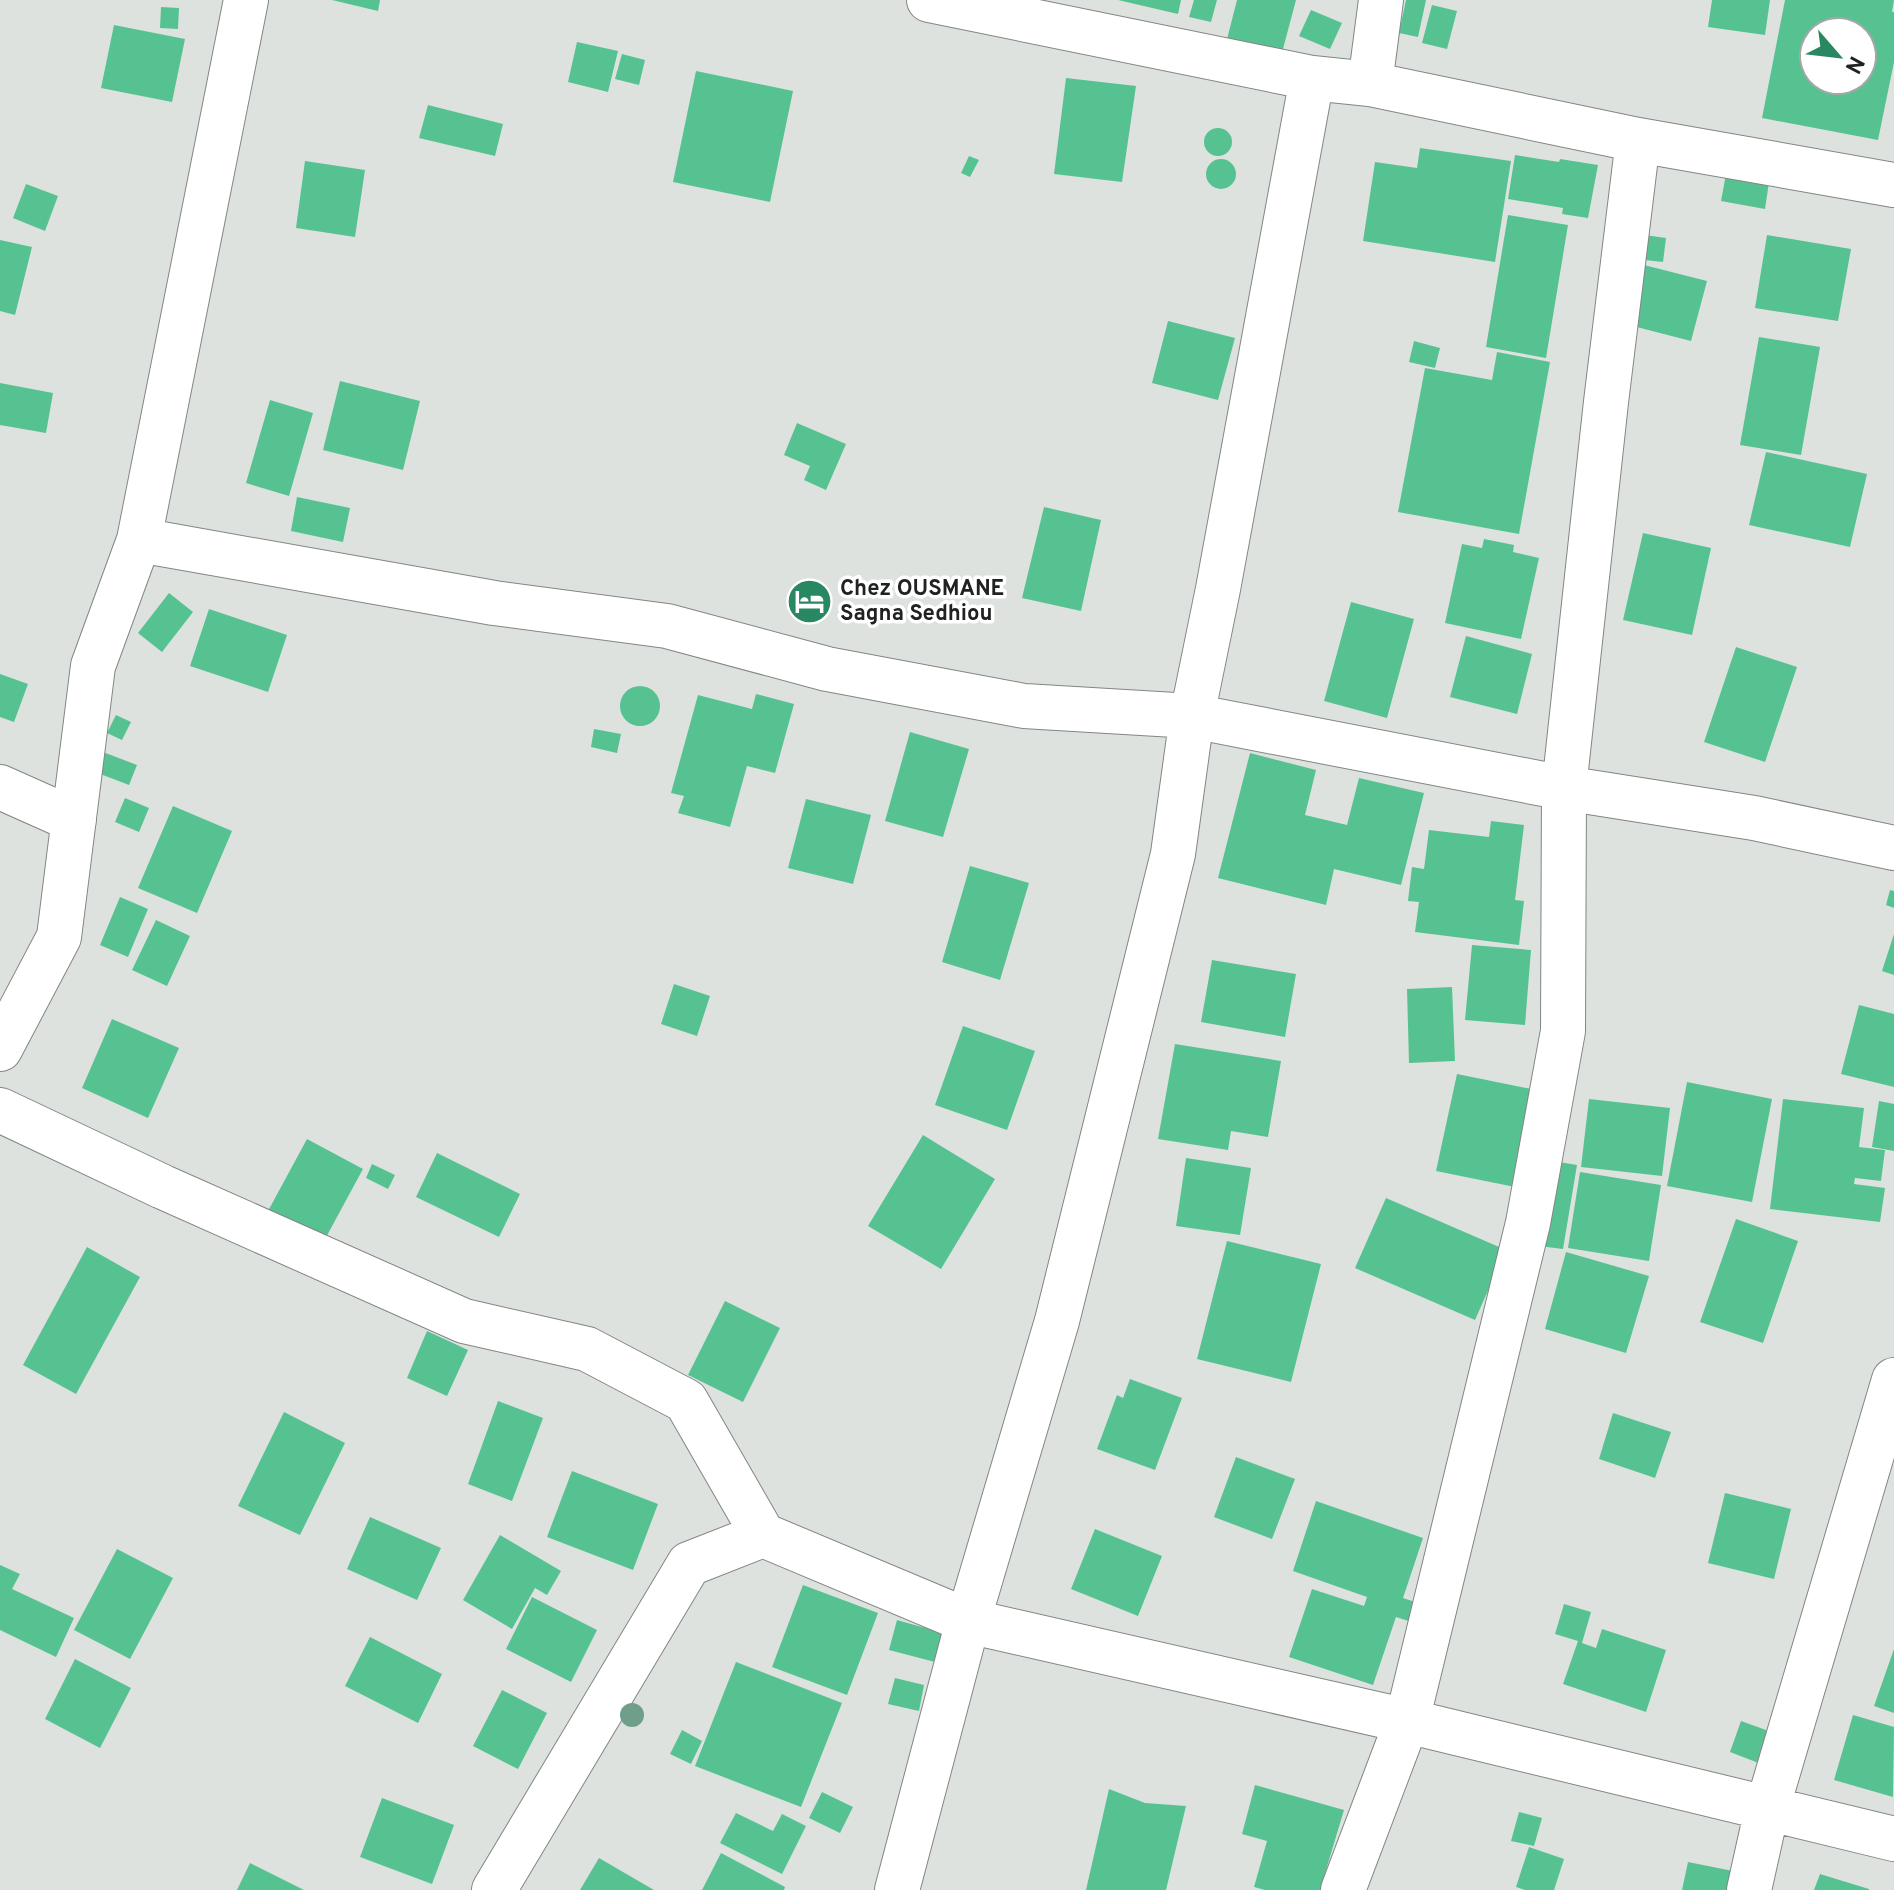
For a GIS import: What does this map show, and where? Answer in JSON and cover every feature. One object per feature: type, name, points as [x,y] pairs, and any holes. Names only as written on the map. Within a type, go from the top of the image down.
[{"type":"street","points":[[0,1049],[59,937],[93,666],[139,540],[246,0]]},
{"type":"street","points":[[929,0],[1312,78],[1370,84],[1638,140],[1894,185]]},
{"type":"street","points":[[1370,84],[1381,0]]},
{"type":"street","points":[[897,1890],[968,1621],[1057,1321],[1169,869],[1192,716],[1312,78]]},
{"type":"street","points":[[1343,1890],[1407,1721],[1528,1223],[1563,1031],[1564,788],[1638,140]]},
{"type":"street","points":[[139,540],[494,603],[667,626],[827,669],[1024,706],[1192,716],[1564,788],[1754,818],[1894,848]]},
{"type":"street","points":[[0,787],[74,820]]},
{"type":"street","points":[[0,1110],[163,1187],[464,1321],[587,1349],[686,1401],[763,1535],[968,1621],[1407,1721],[1894,1839]]},
{"type":"street","points":[[1749,1890],[1767,1809],[1894,1380]]},
{"type":"street","points":[[494,1890],[689,1564],[763,1535]]},
{"type":"building","points":[[332,0],[380,0],[378,11]]},
{"type":"building","points":[[1118,0],[1181,0],[1178,14]]},
{"type":"building","points":[[1194,0],[1217,0],[1211,22],[1189,17]]},
{"type":"building","points":[[1237,0],[1296,0],[1279,64],[1224,51]]},
{"type":"building","points":[[1406,0],[1426,0],[1418,37],[1399,33]]},
{"type":"building","points":[[1712,0],[1770,0],[1765,35],[1708,27]]},
{"type":"building","points":[[1785,0],[1894,0],[1894,62],[1878,140],[1762,118]]},
{"type":"building","points":[[1432,5],[1457,11],[1447,49],[1422,43]]},
{"type":"building","points":[[161,7],[179,8],[178,29],[160,28]]},
{"type":"building","points":[[1311,10],[1342,23],[1330,49],[1299,36]]},
{"type":"building","points":[[114,25],[185,39],[172,102],[101,88]]},
{"type":"building","points":[[577,42],[618,51],[608,92],[568,82]]},
{"type":"building","points":[[622,54],[645,60],[639,85],[615,79]]},
{"type":"building","points":[[696,71],[793,91],[770,202],[673,182]]},
{"type":"building","points":[[1066,78],[1136,86],[1122,182],[1054,174]]},
{"type":"building","points":[[428,105],[503,124],[495,156],[419,138]]},
{"type":"building","points":[[1218,128],[1228,132],[1232,142],[1228,152],[1218,156],[1208,152],[1204,142],[1208,132]]},
{"type":"building","points":[[1420,148],[1511,161],[1495,262],[1363,241],[1375,162],[1417,168]]},
{"type":"building","points":[[1515,155],[1598,165],[1588,218],[1562,214],[1563,208],[1508,199]]},
{"type":"building","points":[[969,156],[979,160],[970,177],[961,173]]},
{"type":"building","points":[[1221,159],[1231,164],[1236,174],[1231,184],[1221,189],[1211,184],[1206,174],[1211,164]]},
{"type":"building","points":[[305,161],[365,170],[355,237],[296,228]]},
{"type":"building","points":[[1726,174],[1769,182],[1765,209],[1721,201]]},
{"type":"building","points":[[26,184],[58,196],[45,231],[13,218]]},
{"type":"building","points":[[1508,215],[1568,225],[1546,358],[1486,347]]},
{"type":"building","points":[[1638,234],[1666,238],[1663,262],[1635,259]]},
{"type":"building","points":[[1767,235],[1851,249],[1838,321],[1755,308]]},
{"type":"building","points":[[0,240],[32,247],[15,315],[0,311]]},
{"type":"building","points":[[1640,264],[1707,281],[1691,341],[1625,324]]},
{"type":"building","points":[[1168,321],[1235,338],[1218,400],[1152,383]]},
{"type":"building","points":[[1759,337],[1820,347],[1801,455],[1740,445]]},
{"type":"building","points":[[1414,341],[1440,348],[1435,368],[1409,362]]},
{"type":"building","points":[[1497,352],[1550,362],[1519,534],[1398,512],[1425,368],[1492,380]]},
{"type":"building","points":[[340,381],[420,401],[403,470],[323,450]]},
{"type":"building","points":[[0,383],[53,393],[46,433],[0,425]]},
{"type":"building","points":[[270,400],[313,413],[289,496],[246,483]]},
{"type":"building","points":[[797,423],[846,444],[826,490],[804,480],[810,466],[784,455]]},
{"type":"building","points":[[1766,452],[1867,474],[1850,547],[1749,525]]},
{"type":"building","points":[[297,497],[350,508],[343,542],[291,531]]},
{"type":"building","points":[[1044,507],[1101,520],[1081,611],[1022,598]]},
{"type":"building","points":[[1643,533],[1711,548],[1692,635],[1623,620]]},
{"type":"building","points":[[1484,539],[1514,545],[1513,552],[1539,558],[1521,639],[1445,623],[1462,544],[1482,548]]},
{"type":"building","points":[[169,593],[193,612],[162,652],[138,633]]},
{"type":"building","points":[[1351,602],[1414,619],[1387,718],[1324,701]]},
{"type":"building","points":[[209,609],[287,635],[268,692],[190,666]]},
{"type":"building","points":[[1466,636],[1532,654],[1517,714],[1450,697]]},
{"type":"building","points":[[1736,647],[1797,667],[1765,762],[1704,742]]},
{"type":"building","points":[[0,674],[28,684],[14,722],[0,717]]},
{"type":"building","points":[[640,686],[654,692],[660,706],[654,720],[640,726],[626,720],[620,706],[626,692]]},
{"type":"building","points":[[756,694],[794,704],[775,773],[747,766],[730,827],[678,813],[684,796],[671,793],[698,695],[752,709]]},
{"type":"building","points":[[116,715],[131,722],[122,740],[107,733]]},
{"type":"building","points":[[594,729],[621,734],[617,753],[591,747]]},
{"type":"building","points":[[910,732],[969,749],[943,837],[885,821]]},
{"type":"building","points":[[103,752],[137,765],[129,785],[95,772]]},
{"type":"building","points":[[1250,753],[1316,770],[1305,815],[1347,825],[1359,778],[1424,793],[1401,885],[1334,869],[1326,905],[1218,878]]},
{"type":"building","points":[[125,798],[149,808],[139,832],[115,822]]},
{"type":"building","points":[[806,799],[871,815],[853,884],[788,868]]},
{"type":"building","points":[[173,806],[232,831],[197,913],[138,888]]},
{"type":"building","points":[[1491,821],[1524,825],[1515,900],[1524,901],[1519,945],[1415,932],[1419,902],[1408,901],[1412,867],[1424,869],[1429,830],[1489,837]]},
{"type":"building","points":[[970,866],[1029,883],[1000,980],[942,962]]},
{"type":"building","points":[[1890,890],[1894,891],[1894,908],[1886,905]]},
{"type":"building","points":[[120,897],[148,909],[128,957],[100,945]]},
{"type":"building","points":[[156,920],[190,936],[167,986],[132,970]]},
{"type":"building","points":[[1894,934],[1894,975],[1882,971]]},
{"type":"building","points":[[1472,945],[1531,950],[1525,1025],[1465,1020]]},
{"type":"building","points":[[1212,960],[1296,974],[1285,1037],[1201,1022]]},
{"type":"building","points":[[674,984],[710,996],[697,1036],[661,1024]]},
{"type":"building","points":[[1452,987],[1455,1061],[1409,1063],[1407,989]]},
{"type":"building","points":[[1859,1005],[1894,1014],[1894,1087],[1841,1074]]},
{"type":"building","points":[[112,1019],[179,1048],[148,1118],[82,1088]]},
{"type":"building","points":[[963,1026],[1035,1051],[1007,1130],[935,1105]]},
{"type":"building","points":[[1175,1044],[1281,1061],[1268,1137],[1231,1131],[1228,1150],[1158,1139]]},
{"type":"building","points":[[1457,1074],[1536,1090],[1515,1187],[1436,1171]]},
{"type":"building","points":[[1687,1082],[1772,1099],[1752,1202],[1667,1186]]},
{"type":"building","points":[[1589,1099],[1670,1108],[1662,1176],[1581,1167]]},
{"type":"building","points":[[1783,1099],[1864,1108],[1859,1147],[1885,1150],[1881,1181],[1855,1178],[1854,1184],[1885,1188],[1880,1222],[1770,1209]]},
{"type":"building","points":[[1879,1101],[1894,1104],[1894,1151],[1872,1147]]},
{"type":"building","points":[[923,1135],[995,1179],[941,1269],[868,1226]]},
{"type":"building","points":[[307,1139],[363,1169],[324,1241],[268,1211]]},
{"type":"building","points":[[437,1153],[520,1194],[499,1237],[416,1197]]},
{"type":"building","points":[[1186,1158],[1251,1168],[1240,1235],[1176,1226]]},
{"type":"building","points":[[1553,1161],[1577,1165],[1563,1249],[1539,1246]]},
{"type":"building","points":[[372,1164],[395,1175],[388,1189],[366,1178]]},
{"type":"building","points":[[1580,1172],[1661,1185],[1649,1261],[1568,1248]]},
{"type":"building","points":[[1386,1198],[1506,1250],[1475,1320],[1355,1268]]},
{"type":"building","points":[[1736,1219],[1798,1241],[1763,1343],[1700,1322]]},
{"type":"building","points":[[1227,1241],[1321,1264],[1291,1382],[1197,1359]]},
{"type":"building","points":[[87,1247],[140,1277],[76,1394],[23,1365]]},
{"type":"building","points":[[1566,1252],[1649,1276],[1626,1353],[1545,1329]]},
{"type":"building","points":[[725,1301],[780,1328],[743,1402],[688,1375]]},
{"type":"building","points":[[427,1331],[468,1350],[447,1396],[407,1378]]},
{"type":"building","points":[[1130,1379],[1182,1398],[1155,1470],[1097,1449],[1117,1395],[1123,1398]]},
{"type":"building","points":[[498,1401],[543,1418],[512,1501],[468,1484]]},
{"type":"building","points":[[284,1412],[345,1443],[300,1535],[238,1506]]},
{"type":"building","points":[[1613,1413],[1671,1432],[1655,1478],[1599,1459]]},
{"type":"building","points":[[1236,1457],[1295,1479],[1272,1539],[1214,1517]]},
{"type":"building","points":[[572,1471],[658,1504],[633,1570],[547,1537]]},
{"type":"building","points":[[1725,1493],[1791,1509],[1774,1579],[1708,1563]]},
{"type":"building","points":[[1316,1501],[1423,1538],[1403,1598],[1424,1605],[1418,1624],[1396,1617],[1373,1685],[1289,1657],[1312,1589],[1364,1606],[1367,1597],[1293,1571]]},
{"type":"building","points":[[370,1517],[441,1548],[417,1600],[347,1569]]},
{"type":"building","points":[[1095,1529],[1162,1556],[1138,1616],[1071,1589]]},
{"type":"building","points":[[500,1535],[561,1571],[547,1595],[535,1588],[512,1629],[463,1600]]},
{"type":"building","points":[[117,1549],[173,1578],[130,1659],[74,1630]]},
{"type":"building","points":[[0,1565],[20,1574],[12,1589],[74,1618],[56,1657],[0,1630]]},
{"type":"building","points":[[803,1585],[878,1613],[847,1695],[772,1667]]},
{"type":"building","points":[[532,1597],[597,1630],[571,1682],[506,1649]]},
{"type":"building","points":[[1564,1604],[1591,1612],[1582,1643],[1596,1648],[1602,1629],[1666,1650],[1646,1712],[1563,1684],[1578,1641],[1555,1634]]},
{"type":"building","points":[[897,1620],[943,1633],[935,1662],[889,1650]]},
{"type":"building","points":[[370,1637],[442,1674],[418,1723],[345,1686]]},
{"type":"building","points":[[1894,1649],[1894,1713],[1874,1706]]},
{"type":"building","points":[[75,1659],[131,1688],[100,1748],[45,1719]]},
{"type":"building","points":[[736,1662],[842,1703],[801,1807],[695,1766]]},
{"type":"building","points":[[895,1678],[924,1685],[919,1711],[888,1704]]},
{"type":"building","points":[[502,1690],[547,1713],[518,1769],[473,1746]]},
{"type":"building","points":[[1853,1715],[1894,1727],[1893,1797],[1834,1780]]},
{"type":"building","points":[[1741,1721],[1780,1735],[1769,1767],[1730,1752]]},
{"type":"building","points":[[682,1730],[702,1741],[691,1764],[670,1754]]},
{"type":"building","points":[[1255,1785],[1344,1810],[1320,1890],[1265,1890],[1254,1887],[1267,1841],[1242,1834]]},
{"type":"building","points":[[1109,1789],[1145,1803],[1186,1806],[1166,1890],[1086,1890]]},
{"type":"building","points":[[822,1792],[853,1807],[840,1833],[809,1818]]},
{"type":"building","points":[[382,1798],[454,1825],[432,1884],[360,1857]]},
{"type":"building","points":[[1519,1812],[1542,1818],[1534,1846],[1511,1841]]},
{"type":"building","points":[[736,1813],[773,1831],[782,1814],[806,1826],[782,1874],[720,1843]]},
{"type":"building","points":[[1529,1847],[1564,1859],[1554,1890],[1516,1887]]},
{"type":"building","points":[[721,1853],[785,1887],[784,1890],[702,1890]]},
{"type":"building","points":[[599,1858],[654,1890],[580,1890]]},
{"type":"building","points":[[1688,1862],[1748,1874],[1745,1890],[1682,1890]]},
{"type":"building","points":[[250,1863],[304,1890],[237,1890]]},
{"type":"building","points":[[1820,1874],[1869,1889],[1869,1890],[1814,1890]]},
{"type":"place","name":"Chez OUSMANE Sagna Sedhiou","points":[[809,602]]}]
